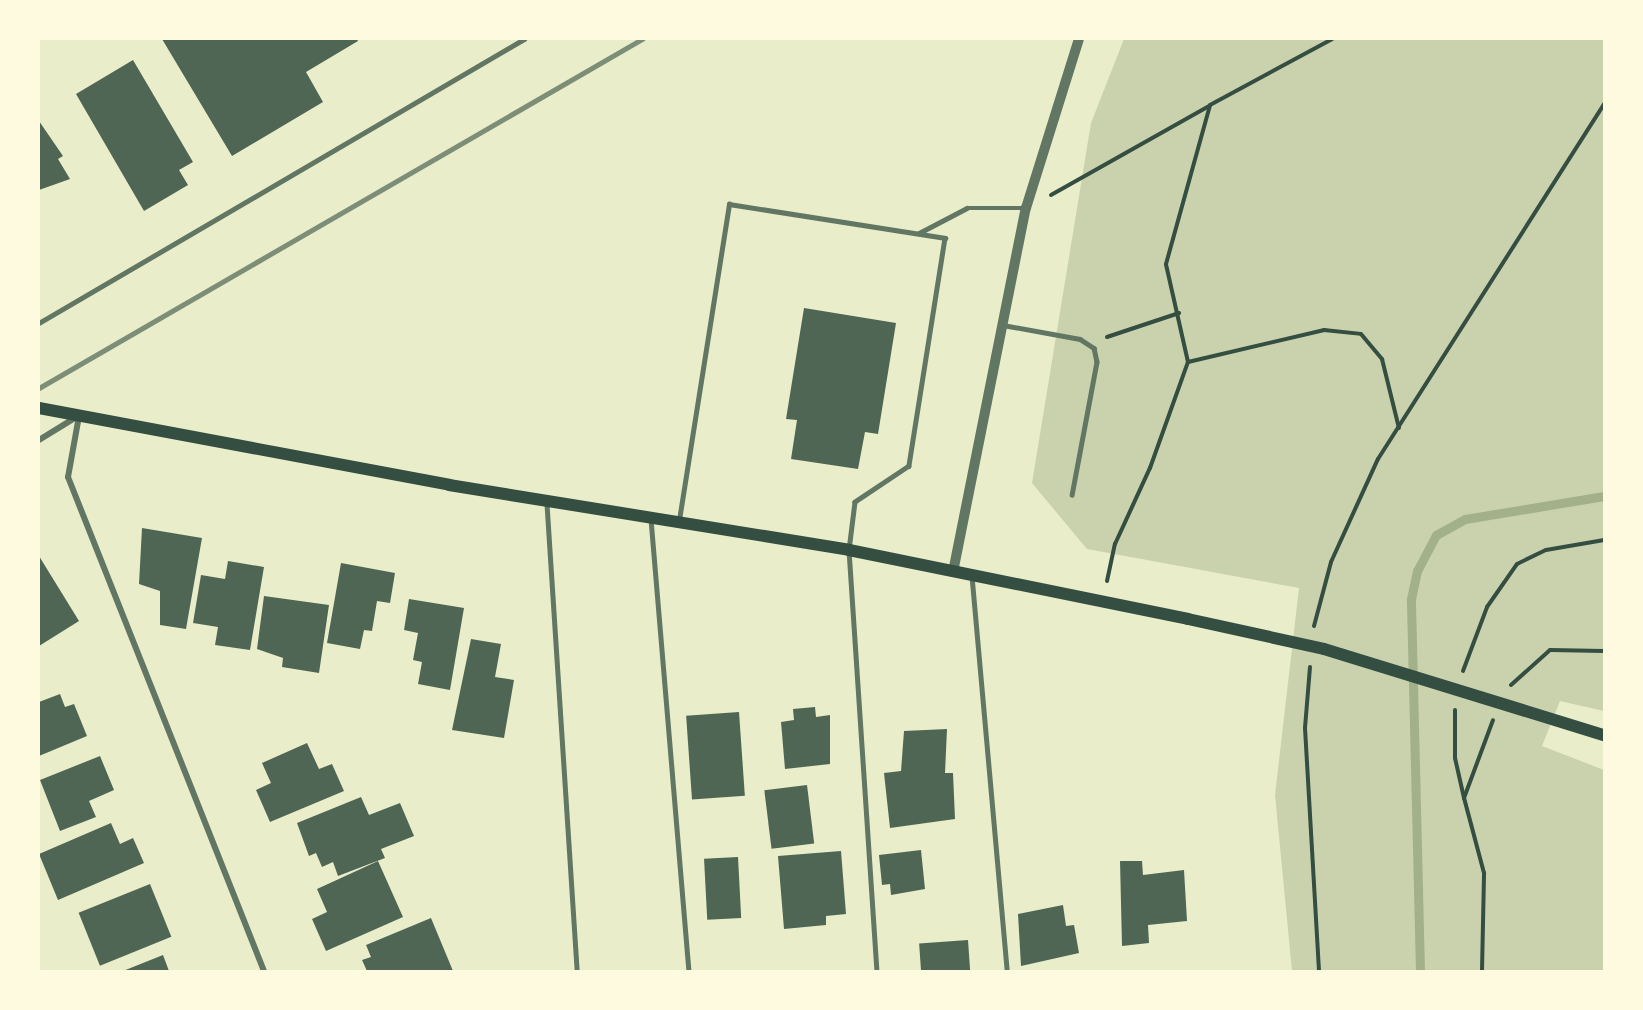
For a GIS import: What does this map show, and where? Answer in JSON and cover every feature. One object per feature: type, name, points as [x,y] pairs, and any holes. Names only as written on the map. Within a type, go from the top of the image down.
[{"type":"main road","points":[[39,408],[547,501],[849,550],[1188,619],[1324,649],[1604,735]]},
{"type":"street","points":[[952,572],[1026,208],[1079,39]]},
{"type":"street","points":[[39,440],[79,416]]},
{"type":"street","points":[[79,416],[68,477],[264,971]]},
{"type":"lane","points":[[39,323],[524,39]]},
{"type":"lane","points":[[679,522],[729,204],[945,238],[909,466],[855,502],[849,550],[878,971]]},
{"type":"lane","points":[[918,233],[968,208],[1026,208]]},
{"type":"lane","points":[[1003,325],[1089,343],[1097,362],[1072,495]]},
{"type":"lane","points":[[547,501],[577,971]]},
{"type":"lane","points":[[651,517],[689,971]]},
{"type":"lane","points":[[972,576],[1007,971]]},
{"type":"path","points":[[1026,208],[1332,39]]},
{"type":"path","points":[[1313,630],[1351,511],[1399,428],[1604,104]]},
{"type":"path","points":[[1102,602],[1115,544],[1150,468],[1188,362],[1179,313],[1169,290],[1169,244],[1210,105]]},
{"type":"path","points":[[1089,343],[1179,313]]},
{"type":"path","points":[[1188,362],[1324,330],[1361,334],[1382,359],[1399,428]]},
{"type":"path","points":[[1461,682],[1487,607],[1517,564],[1546,550],[1604,540]]},
{"type":"path","points":[[1508,690],[1530,663],[1550,650],[1604,651]]},
{"type":"path","points":[[1311,663],[1305,750],[1319,971]]},
{"type":"path","points":[[1456,702],[1455,758],[1484,873],[1482,971]]},
{"type":"path","points":[[1464,798],[1495,715]]},
{"type":"green space","points":[[1124,39],[1604,39],[1604,711],[1560,701],[1542,746],[1604,770],[1604,971],[1292,971],[1275,795],[1299,588],[1087,549],[1032,483],[1091,123]]},
{"type":"building","points":[[162,39],[357,39],[358,41],[306,72],[323,102],[232,156]]},
{"type":"building","points":[[133,60],[193,162],[179,170],[188,185],[144,211],[76,94]]},
{"type":"building","points":[[39,121],[63,156],[58,159],[70,179],[39,190]]},
{"type":"building","points":[[804,308],[896,323],[878,434],[865,432],[858,469],[791,459],[797,420],[786,419]]},
{"type":"building","points":[[142,528],[202,538],[186,629],[160,625],[160,591],[139,584]]},
{"type":"building","points":[[39,556],[79,621],[39,646]]},
{"type":"building","points":[[228,561],[264,567],[250,650],[215,645],[218,627],[193,623],[201,575],[225,579]]},
{"type":"building","points":[[341,563],[395,573],[390,603],[377,601],[372,631],[364,630],[360,649],[327,643]]},
{"type":"building","points":[[264,596],[329,605],[319,673],[282,667],[283,658],[257,649]]},
{"type":"building","points":[[409,599],[464,608],[450,690],[418,684],[422,662],[413,660],[418,633],[404,630]]},
{"type":"building","points":[[471,639],[501,644],[495,677],[514,680],[504,738],[452,730]]},
{"type":"building","points":[[60,694],[65,707],[74,704],[87,736],[39,756],[39,702]]},
{"type":"building","points":[[815,707],[816,717],[830,715],[830,764],[785,769],[781,722],[794,720],[793,709]]},
{"type":"building","points":[[739,712],[745,796],[692,799],[686,716]]},
{"type":"building","points":[[947,729],[945,773],[953,773],[955,819],[890,828],[884,773],[901,771],[904,731]]},
{"type":"building","points":[[307,743],[319,769],[332,764],[344,791],[270,822],[256,790],[271,783],[262,763]]},
{"type":"building","points":[[100,756],[114,790],[89,801],[96,817],[60,831],[40,780]]},
{"type":"building","points":[[807,785],[814,844],[772,849],[764,790]]},
{"type":"building","points":[[361,797],[369,815],[400,803],[414,836],[381,849],[385,858],[338,876],[333,862],[322,867],[316,853],[309,856],[297,823]]},
{"type":"building","points":[[111,823],[120,844],[133,838],[144,863],[58,900],[39,854]]},
{"type":"building","points":[[921,850],[925,889],[891,895],[890,884],[882,885],[879,855]]},
{"type":"building","points":[[841,851],[846,914],[826,916],[826,925],[784,929],[778,856]]},
{"type":"building","points":[[738,857],[741,918],[707,920],[704,859]]},
{"type":"building","points":[[378,861],[403,917],[326,951],[312,919],[327,912],[317,889]]},
{"type":"building","points":[[1120,861],[1142,861],[1143,875],[1184,870],[1187,921],[1148,925],[1149,943],[1122,946]]},
{"type":"building","points":[[150,884],[171,937],[100,966],[79,913]]},
{"type":"building","points":[[1063,905],[1066,926],[1074,925],[1079,953],[1021,966],[1018,914]]},
{"type":"building","points":[[431,918],[453,971],[367,971],[362,960],[371,957],[366,945]]},
{"type":"building","points":[[968,940],[970,971],[921,971],[919,943]]},
{"type":"building","points":[[163,955],[169,971],[123,971]]},
{"type":"waterway","points":[[1420,971],[1411,599],[1417,571],[1436,535],[1465,519],[1604,496]]},
{"type":"railway","points":[[39,388],[642,39]]}]
